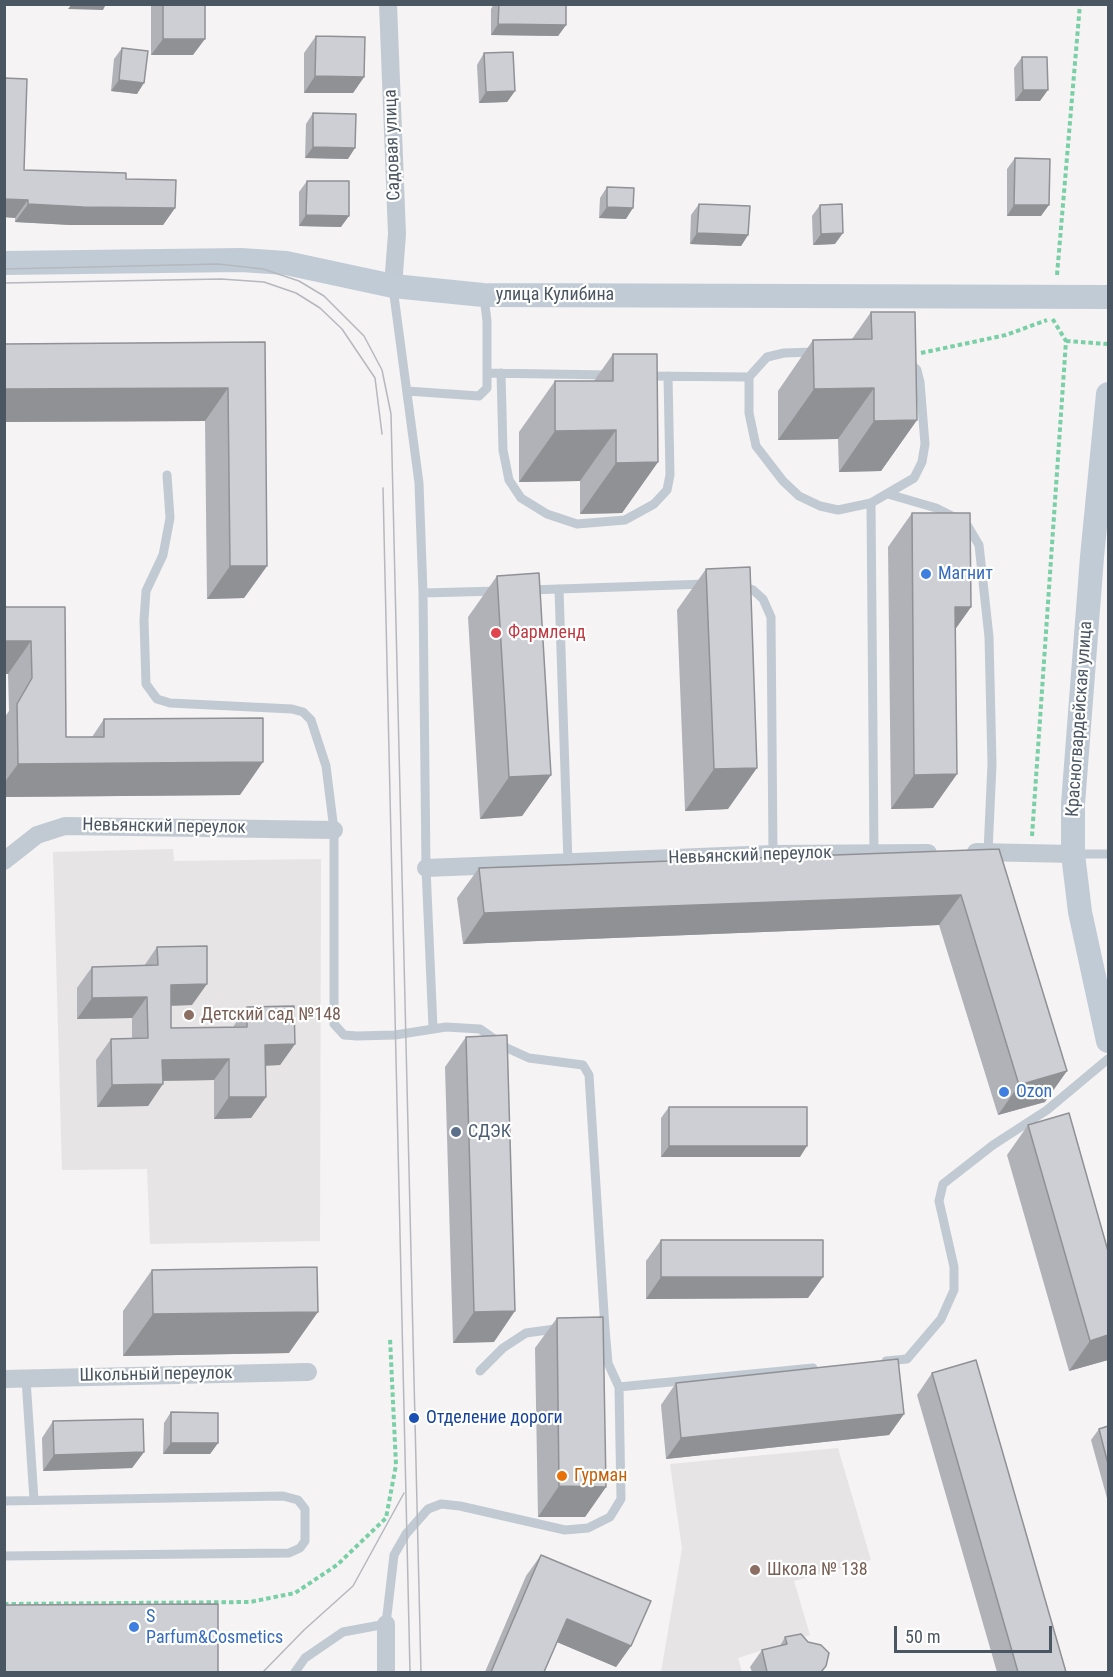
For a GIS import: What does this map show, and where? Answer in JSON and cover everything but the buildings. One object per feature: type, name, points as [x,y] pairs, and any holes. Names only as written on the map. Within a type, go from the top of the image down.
[{"type":"main road","name":"улица Кулибина","points":[[4,263],[241,260],[286,263],[393,286],[483,295],[1052,290],[1108,297]]},
{"type":"main road","name":"Красногвардейская улица","points":[[1108,394],[1096,558],[1073,804],[1074,854],[1082,922],[1108,1041]]},
{"type":"street","name":"Садовая улица","points":[[388,4],[397,234],[393,286]]},
{"type":"street","name":"Невьянский переулок","points":[[4,861],[37,835],[65,826],[334,831]]},
{"type":"street","name":"Невьянский переулок","points":[[426,868],[773,854],[1031,852],[1074,854]]},
{"type":"street","name":"Школьный переулок","points":[[4,1379],[308,1372]]},
{"type":"street","points":[[386,1624],[386,1672]]},
{"type":"lane","points":[[393,286],[419,483],[423,593],[426,868],[433,1028]]},
{"type":"lane","points":[[407,391],[479,396],[487,388],[487,321],[483,295]]},
{"type":"lane","points":[[828,351],[784,353],[767,357],[749,377],[749,413],[756,446],[783,481],[799,496],[820,506],[838,510],[871,503],[888,494],[914,478],[922,462],[925,444],[920,382],[917,370],[902,357]]},
{"type":"lane","points":[[487,373],[620,375]]},
{"type":"lane","points":[[501,373],[503,450],[509,480],[521,498],[547,514],[577,524],[625,520],[654,504],[667,490],[670,475],[668,376]]},
{"type":"lane","points":[[632,376],[749,377]]},
{"type":"lane","points":[[167,475],[170,518],[163,555],[146,591],[144,620],[146,684],[157,699],[170,703],[292,709],[303,712],[311,720],[326,766],[334,831],[334,1024],[344,1035],[357,1036],[395,1035],[433,1028],[480,1029],[507,1048],[529,1058],[583,1065],[589,1075],[608,1363],[619,1388],[621,1499],[610,1517],[588,1528],[565,1530],[460,1506],[441,1504],[428,1509],[406,1534],[394,1554],[386,1624],[343,1632],[304,1658],[295,1672]]},
{"type":"lane","points":[[888,494],[936,508],[966,523],[979,545],[989,637],[992,764],[988,852]]},
{"type":"lane","points":[[871,503],[874,853]]},
{"type":"lane","points":[[525,590],[724,583],[753,590],[763,599],[771,617],[773,854]]},
{"type":"lane","points":[[559,589],[568,863]]},
{"type":"lane","points":[[423,593],[513,591]]},
{"type":"lane","points":[[1074,854],[1108,854]]},
{"type":"lane","points":[[872,1362],[907,1359],[941,1319],[954,1290],[954,1267],[939,1201],[943,1184],[993,1145],[1047,1110],[1108,1059]]},
{"type":"lane","points":[[480,1371],[503,1348],[526,1333],[552,1327],[573,1328]]},
{"type":"lane","points":[[594,1329],[605,1329]]},
{"type":"lane","points":[[619,1388],[826,1367]]},
{"type":"lane","points":[[26,1378],[34,1500]]},
{"type":"lane","points":[[4,1501],[283,1496],[298,1500],[305,1509],[305,1541],[300,1548],[289,1553],[4,1556]]},
{"type":"path","points":[[1031,852],[1066,341],[1052,290],[1080,4]]},
{"type":"path","points":[[902,357],[1006,335],[1052,290]]},
{"type":"path","points":[[1066,341],[1108,344]]},
{"type":"path","points":[[4,1604],[250,1602],[295,1593],[337,1565],[386,1518],[396,1466],[390,1338]]},
{"type":"shaded area","name":"Детский сад №148","points":[[173,849],[174,861],[321,859],[320,1241],[150,1244],[147,1169],[62,1170],[53,852]]},
{"type":"shaded area","name":"Школа № 138","points":[[838,1448],[871,1560],[794,1581],[810,1635],[738,1658],[742,1672],[661,1672],[682,1549],[670,1464]]},
{"type":"tram line","points":[[4,269],[218,264],[263,269],[299,281],[324,296],[364,336],[382,370],[391,414],[421,1672]]},
{"type":"tram line","points":[[4,283],[221,279],[264,282],[296,293],[320,308],[342,329],[375,378],[382,434]]},
{"type":"tram line","points":[[383,488],[410,1672]]},
{"type":"tram line","points":[[263,1672],[304,1630],[353,1586],[404,1493]]},
{"type":"place","name":"Магнит","points":[[926,574]]},
{"type":"place","name":"Фармленд","points":[[496,633]]},
{"type":"place","name":"Детский сад №148","points":[[189,1015]]},
{"type":"place","name":"Ozon","points":[[1004,1092]]},
{"type":"place","name":"СДЭК","points":[[456,1132]]},
{"type":"place","name":"Отделение дороги","points":[[414,1418]]},
{"type":"place","name":"Гурман","points":[[562,1476]]},
{"type":"place","name":"Школа № 138","points":[[755,1570]]},
{"type":"place","name":"S Parfum&Cosmetics","points":[[134,1627]]}]
